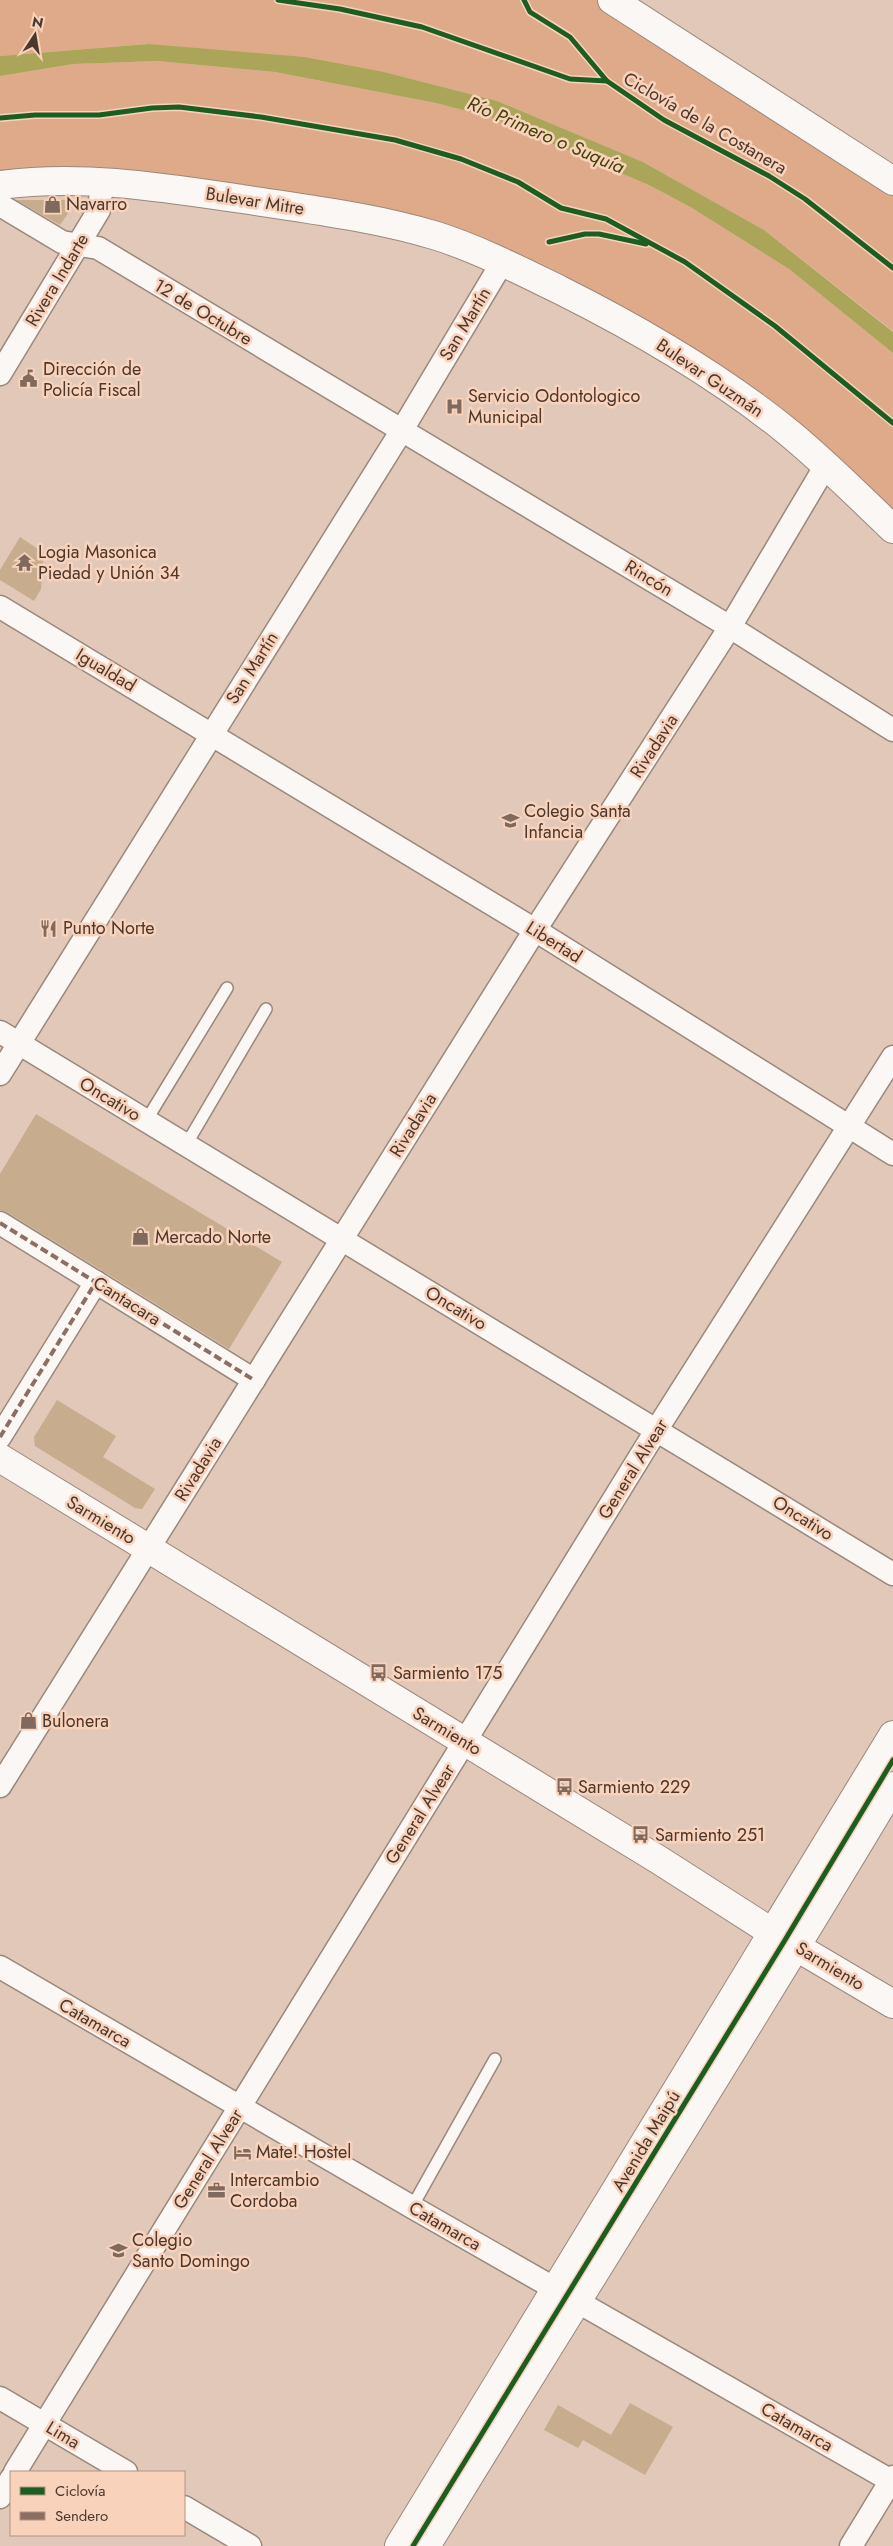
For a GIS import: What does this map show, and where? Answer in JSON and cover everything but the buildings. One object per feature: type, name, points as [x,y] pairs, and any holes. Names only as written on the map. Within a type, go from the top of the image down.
[{"type":"main road","points":[[612,0],[893,181]]},
{"type":"main road","name":"Bulevar Mitre","points":[[0,185],[45,180],[102,182],[200,193],[392,224],[466,246],[502,261]]},
{"type":"main road","name":"Bulevar Guzmán","points":[[502,261],[585,303],[669,349],[754,406],[826,466],[893,529]]},
{"type":"main road","name":"Sarmiento","points":[[0,1458],[659,1860],[773,1933],[893,2004]]},
{"type":"main road","name":"Avenida Maipú","points":[[426,2546],[566,2295],[773,1933],[893,1735]]},
{"type":"main road","name":"Avenida Maipú","points":[[399,2546],[797,1947],[893,1786]]},
{"type":"street","name":"Rivera Indarte","points":[[0,374],[99,210],[102,182]]},
{"type":"street","name":"12 de Octubre","points":[[0,205],[62,242],[98,248],[402,430]]},
{"type":"street","name":"San Martín","points":[[0,1074],[402,430],[502,261]]},
{"type":"street","name":"Rincón","points":[[402,430],[730,627],[893,730]]},
{"type":"street","name":"Rivadavia","points":[[0,1786],[535,930],[730,627],[826,466]]},
{"type":"street","name":"Igualdad","points":[[0,607],[211,734]]},
{"type":"street","name":"Libertad","points":[[211,734],[535,930],[893,1154]]},
{"type":"street","name":"Oncativo","points":[[0,1032],[657,1429],[893,1574]]},
{"type":"street","name":"General Alvear","points":[[16,2471],[657,1429],[850,1128],[893,1057]]},
{"type":"street","name":"Cantacara","points":[[0,1223],[254,1380]]},
{"type":"street","points":[[0,1436],[96,1282]]},
{"type":"street","name":"Catamarca","points":[[0,1967],[412,2207],[892,2480]]},
{"type":"street","name":"Lima","points":[[0,2398],[124,2471]]},
{"type":"street","points":[[851,2546],[892,2480]]},
{"type":"street","points":[[0,2497],[10,2481]]},
{"type":"street","points":[[185,2508],[250,2546]]},
{"type":"lane","points":[[146,1121],[228,988]]},
{"type":"lane","points":[[186,1145],[266,1009]]},
{"type":"lane","points":[[412,2207],[495,2059]]},
{"type":"shaded area","points":[[0,0],[612,0],[893,181],[893,331],[764,230],[643,162],[497,101],[384,72],[149,44],[0,56]]},
{"type":"shaded area","points":[[157,61],[275,72],[436,103],[493,118],[651,186],[692,208],[789,269],[893,353],[893,529],[623,323],[359,218],[0,185],[0,76],[74,64]]},
{"type":"water","name":"Río Primero o Suquía","points":[[149,44],[304,57],[384,72],[497,101],[643,162],[764,230],[893,332],[893,353],[789,269],[692,208],[651,186],[493,118],[436,103],[275,72],[157,61],[74,64],[0,76],[0,56]]},
{"type":"marked path","points":[[0,1223],[254,1380]]},
{"type":"marked path","points":[[0,1437],[96,1282]]},
{"type":"cycle path","name":"Ciclovía de la Costanera","points":[[278,0],[340,9],[422,27],[570,79],[607,81],[664,120],[769,176],[805,199],[893,268]]},
{"type":"cycle path","points":[[524,0],[530,12],[570,37],[607,81]]},
{"type":"cycle path","points":[[0,118],[35,115],[99,115],[152,108],[179,107],[261,117],[395,140],[461,159],[518,182],[561,208],[606,219],[685,262],[775,326],[893,423]]},
{"type":"cycle path","points":[[549,242],[585,234],[599,234],[646,244]]},
{"type":"cycle path","points":[[413,2546],[785,1940],[893,1760]]},
{"type":"place","name":"Navarro","points":[[52,204]]},
{"type":"place","name":"Dirección de Policía Fiscal","points":[[29,379]]},
{"type":"place","name":"Servicio Odontologico Municipal","points":[[454,406]]},
{"type":"place","name":"Logia Masonica Piedad y Unión 34","points":[[24,562]]},
{"type":"place","name":"Colegio Santa Infancia","points":[[510,821]]},
{"type":"place","name":"Punto Norte","points":[[49,928]]},
{"type":"place","name":"Mercado Norte","points":[[141,1237]]},
{"type":"place","name":"Sarmiento 175","points":[[379,1673]]},
{"type":"place","name":"Bulonera","points":[[28,1721]]},
{"type":"place","name":"Sarmiento 229","points":[[564,1787]]},
{"type":"place","name":"Sarmiento 251","points":[[641,1835]]},
{"type":"place","name":"Mate! Hostel","points":[[242,2152]]},
{"type":"place","name":"Intercambio Cordoba","points":[[216,2190]]},
{"type":"place","name":"Colegio Santo Domingo","points":[[118,2250]]}]
